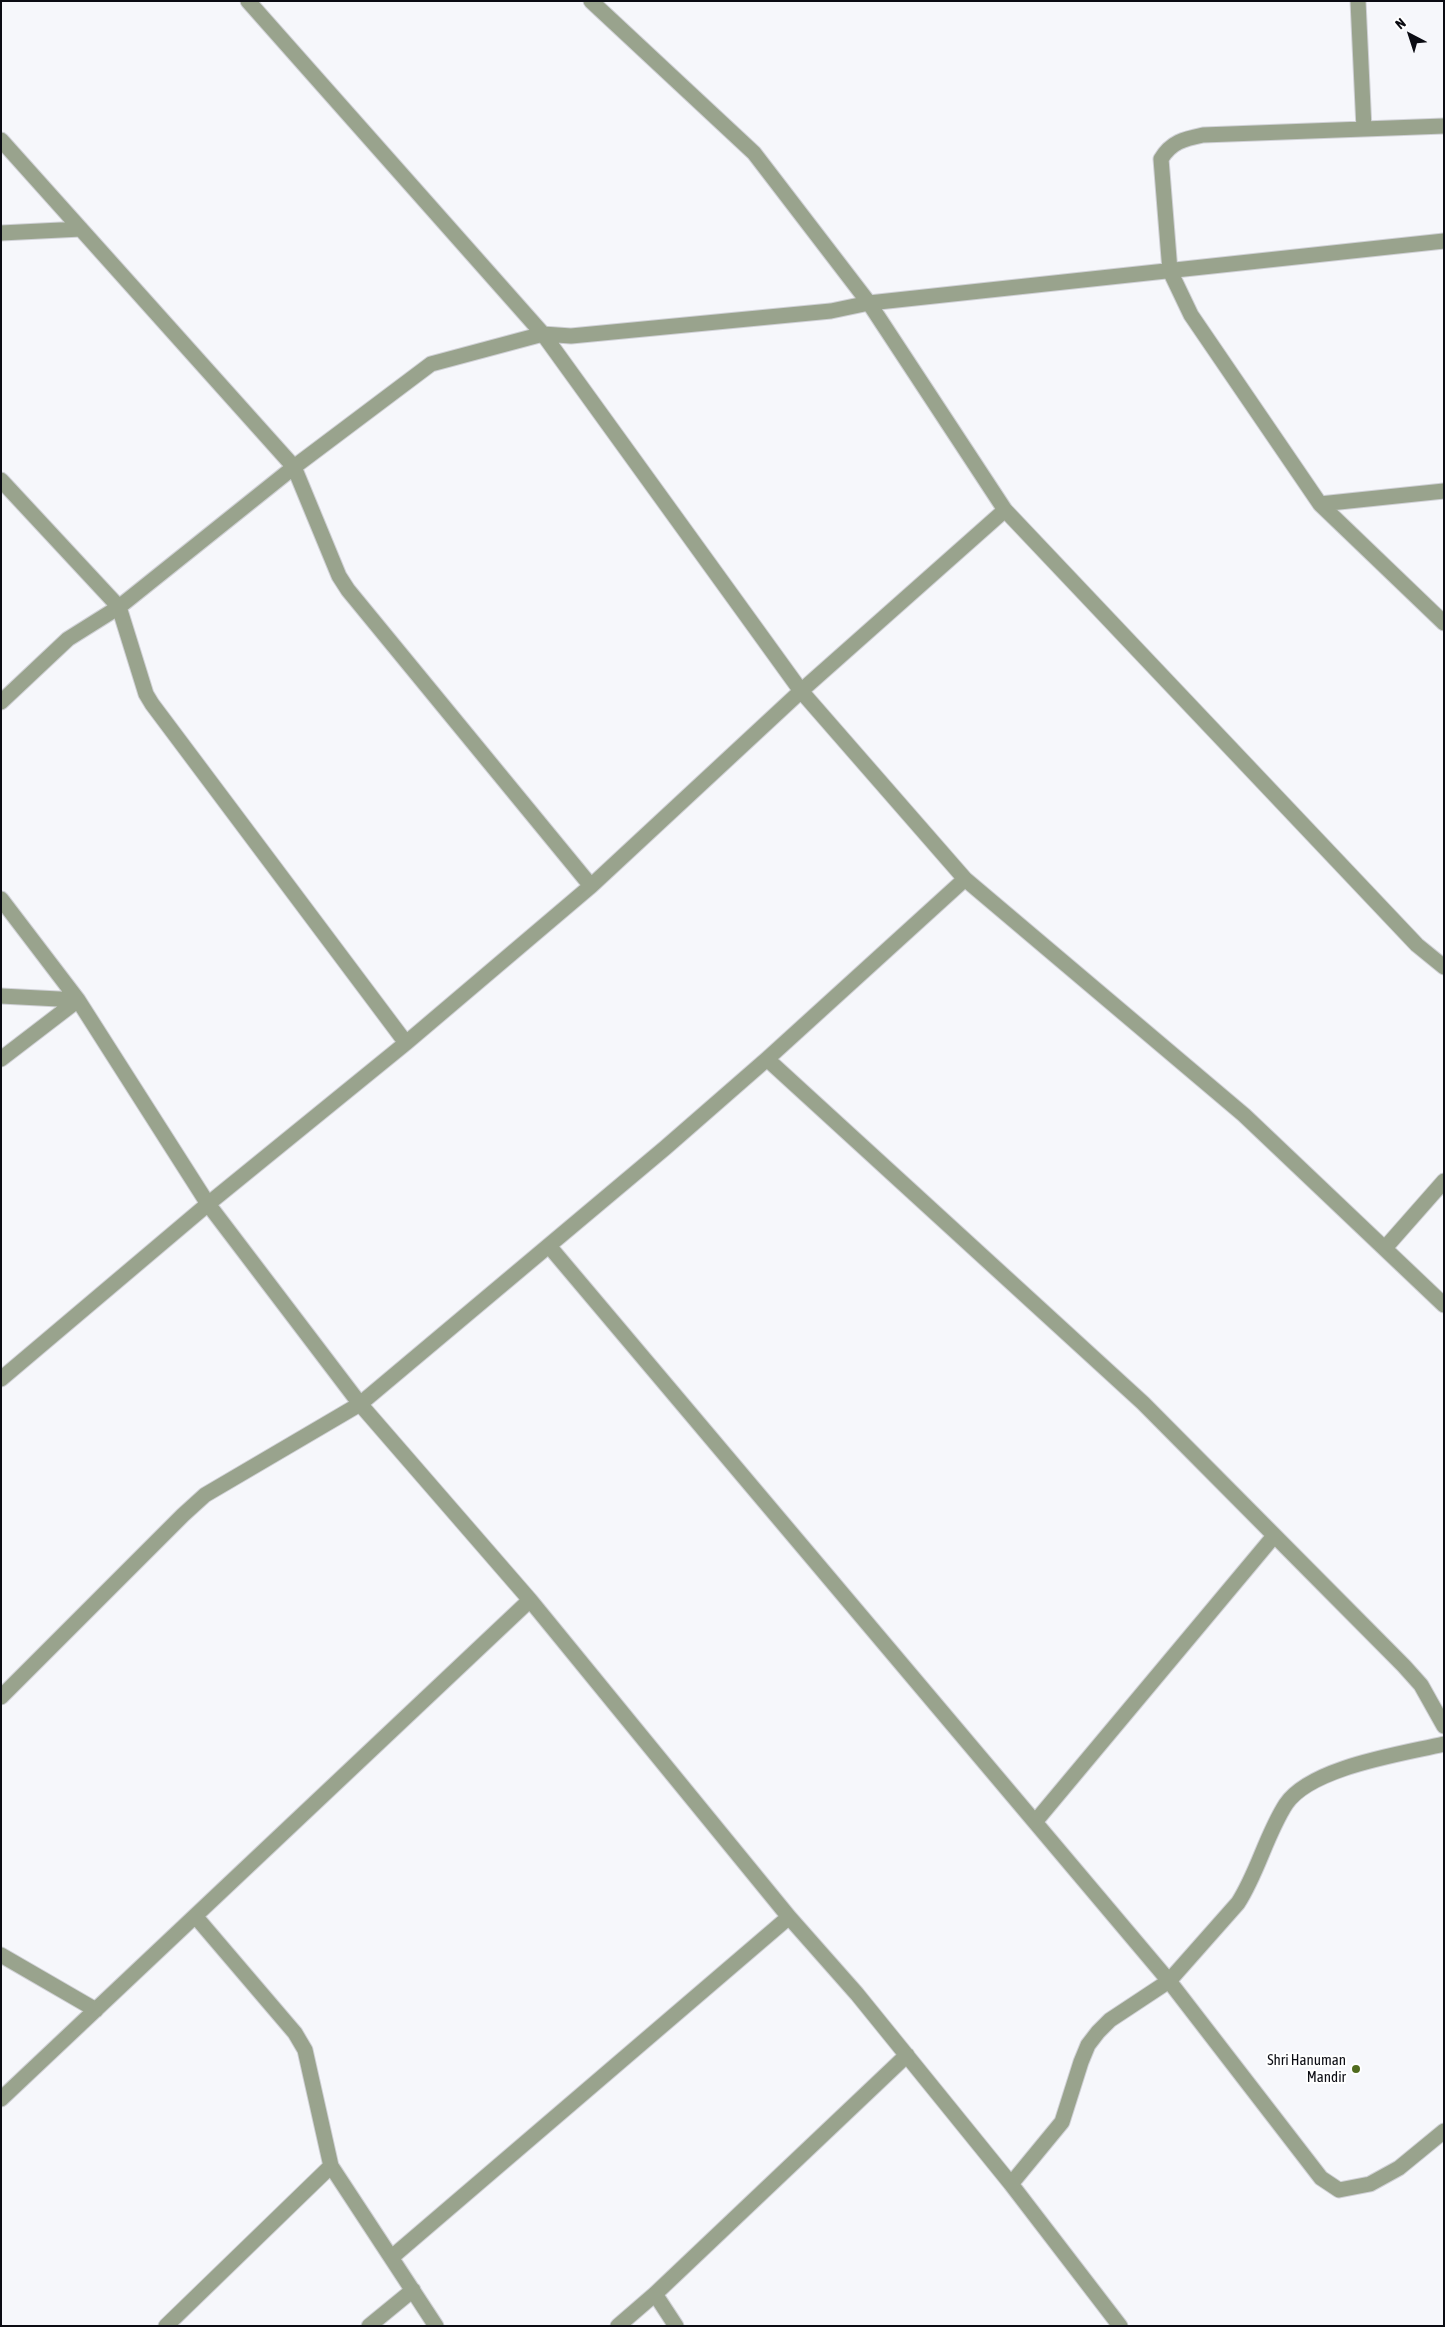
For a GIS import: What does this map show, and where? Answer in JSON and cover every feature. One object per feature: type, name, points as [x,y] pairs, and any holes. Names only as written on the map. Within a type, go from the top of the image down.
[{"type":"street","points":[[248,1],[543,334],[801,691],[965,879],[1244,1115],[1444,1305]]},
{"type":"street","points":[[591,1],[754,153],[869,303],[1005,510],[1416,945],[1444,967]]},
{"type":"street","points":[[1358,1],[1364,129]]},
{"type":"street","points":[[1444,126],[1203,135],[1182,139],[1167,149],[1160,159],[1170,272],[1191,315],[1300,478],[1320,504],[1444,623]]},
{"type":"street","points":[[1,140],[294,467],[339,576],[348,590],[591,886]]},
{"type":"street","points":[[1,234],[81,229]]},
{"type":"street","points":[[1,702],[68,639],[119,607],[294,467],[431,364],[543,334],[571,336],[802,314],[831,311],[869,303],[1444,241]]},
{"type":"street","points":[[1,480],[119,607],[144,687],[152,704],[406,1043]]},
{"type":"street","points":[[1320,504],[1444,490]]},
{"type":"street","points":[[1,1379],[208,1204],[406,1043],[591,886],[801,691],[1005,510]]},
{"type":"street","points":[[1,1697],[183,1515],[206,1495],[360,1404],[549,1246],[767,1059],[965,879]]},
{"type":"street","points":[[1,899],[78,1000],[208,1204],[360,1404],[530,1600],[789,1917],[857,1994],[1012,2184],[1120,2326]]},
{"type":"street","points":[[1,996],[78,1000]]},
{"type":"street","points":[[1,1059],[78,1000]]},
{"type":"street","points":[[767,1059],[1143,1402],[1416,1679],[1442,1717]]},
{"type":"street","points":[[1385,1248],[1444,1181]]},
{"type":"street","points":[[549,1246],[1169,1981],[1321,2178],[1339,2190],[1370,2184],[1399,2168],[1444,2130]]},
{"type":"street","points":[[1036,1822],[1274,1536]]},
{"type":"street","points":[[1,2099],[530,1600]]},
{"type":"street","points":[[1012,2184],[1062,2122],[1081,2062],[1093,2038],[1110,2020],[1169,1981],[1242,1897],[1288,1802],[1305,1787],[1330,1772],[1444,1744]]},
{"type":"street","points":[[196,1917],[295,2033],[305,2050],[331,2166],[436,2326]]},
{"type":"street","points":[[392,2257],[789,1917]]},
{"type":"street","points":[[1,1954],[96,2010]]},
{"type":"street","points":[[618,2326],[655,2294],[907,2056]]},
{"type":"street","points":[[166,2326],[331,2166]]},
{"type":"street","points":[[369,2326],[413,2290]]},
{"type":"street","points":[[655,2294],[676,2326]]},
{"type":"place","name":"Shri Hanuman Mandir","points":[[1356,2069]]}]
